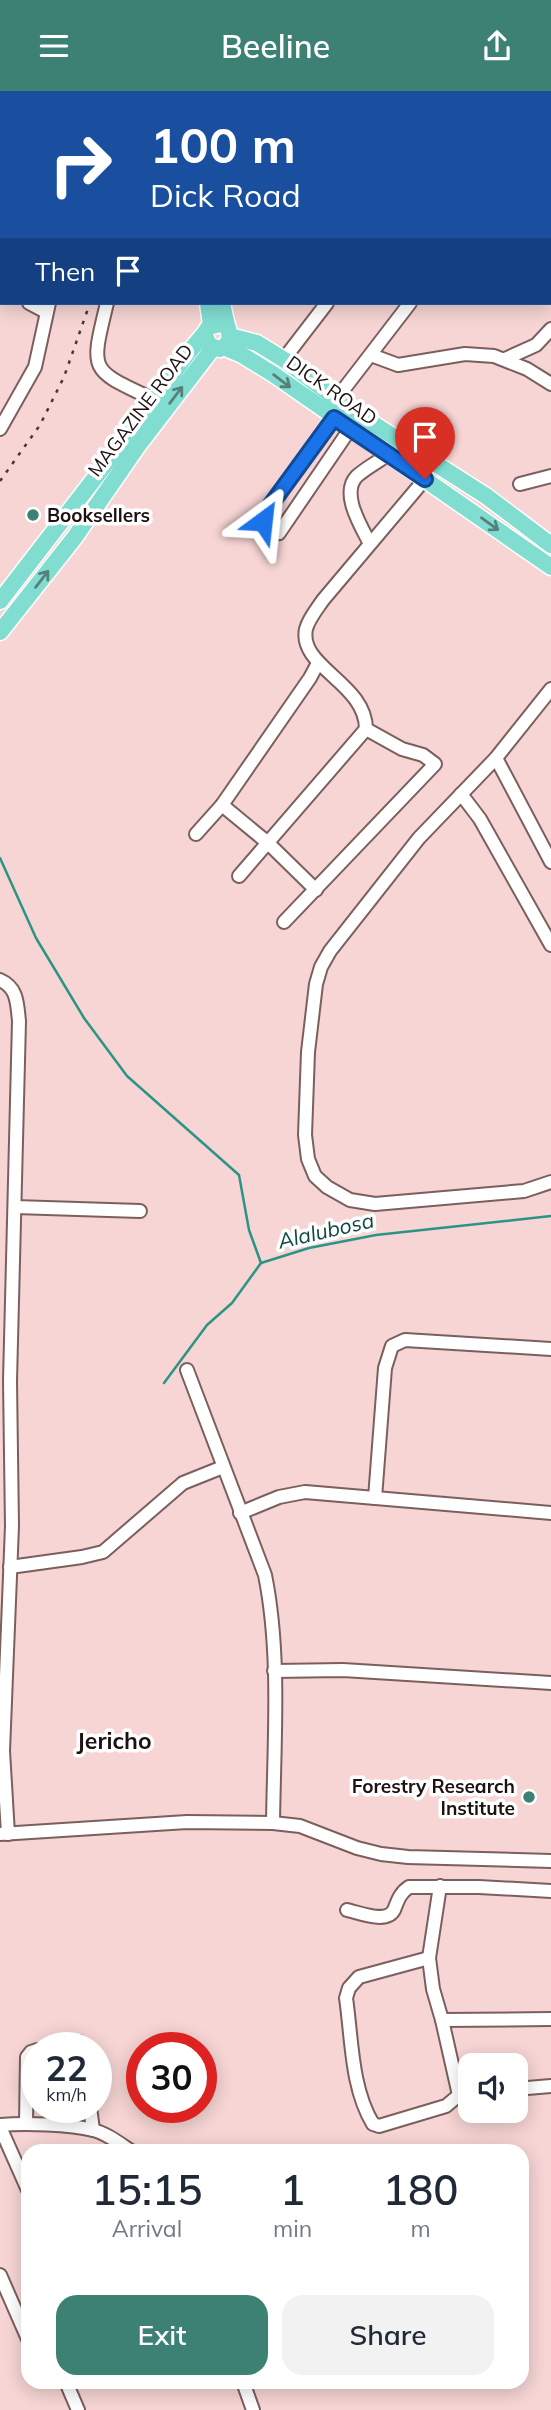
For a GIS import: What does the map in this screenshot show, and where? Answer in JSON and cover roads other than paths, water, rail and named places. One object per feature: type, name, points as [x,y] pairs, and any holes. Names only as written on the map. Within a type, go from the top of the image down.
[{"type":"main road","points":[[209,305],[218,335]]},
{"type":"main road","points":[[218,335],[222,305]]},
{"type":"main road","name":"MAGAZINE ROAD","points":[[0,601],[188,353],[218,335]]},
{"type":"main road","name":"MAGAZINE ROAD","points":[[0,632],[75,537],[218,335]]},
{"type":"main road","name":"DICK ROAD","points":[[218,335],[257,343],[286,361],[387,433],[486,496],[551,545]]},
{"type":"main road","name":"DICK ROAD","points":[[218,335],[551,568]]},
{"type":"street","points":[[107,305],[97,346],[98,365],[105,375],[155,400]]},
{"type":"street","points":[[286,361],[287,355],[325,305]]},
{"type":"street","points":[[337,398],[408,305]]},
{"type":"street","points":[[0,429],[35,367],[48,307]]},
{"type":"street","points":[[505,359],[536,345],[551,328]]},
{"type":"street","points":[[371,355],[398,365],[465,354],[494,355],[527,369],[551,384]]},
{"type":"street","points":[[334,418],[264,514],[266,527],[279,533],[350,429]]},
{"type":"street","points":[[369,542],[354,507],[350,489],[356,477],[389,454]]},
{"type":"street","points":[[239,876],[366,729],[361,706],[338,678],[318,663],[310,653],[305,638],[310,620],[369,542],[425,479],[435,462]]},
{"type":"street","points":[[520,484],[551,476]]},
{"type":"street","points":[[196,834],[222,805],[318,663]]},
{"type":"street","points":[[551,689],[496,758],[419,838],[355,917],[321,967],[309,1052],[305,1135],[308,1159],[315,1176],[327,1187],[350,1200],[375,1204],[524,1191],[551,1182]]},
{"type":"street","points":[[284,922],[435,764],[423,755],[402,748],[366,729]]},
{"type":"street","points":[[496,758],[551,862]]},
{"type":"street","points":[[461,794],[480,819],[551,945]]},
{"type":"street","points":[[222,805],[268,843],[316,890]]},
{"type":"street","points":[[0,981],[12,988],[15,994],[19,1021],[14,1138],[10,1567],[3,1751],[4,1834],[187,1822],[273,1822],[300,1826],[356,1848],[381,1854],[551,1861]]},
{"type":"street","points":[[15,1207],[140,1211]]},
{"type":"street","points":[[374,1498],[385,1368],[392,1346],[405,1340],[551,1349]]},
{"type":"street","points":[[187,1370],[264,1575],[270,1599],[274,1671],[273,1822]]},
{"type":"street","points":[[10,1567],[61,1561],[103,1552],[183,1483],[223,1467]]},
{"type":"street","points":[[240,1513],[279,1497],[305,1492],[551,1513]]},
{"type":"street","points":[[274,1671],[343,1669],[551,1683]]},
{"type":"street","points":[[440,1886],[429,1958],[433,1989],[458,2072]]},
{"type":"street","points":[[348,1910],[388,1916],[403,1891],[409,1887],[551,1891]]},
{"type":"street","points":[[429,1958],[359,1976],[349,1988],[346,1998],[359,2090],[368,2116],[373,2124],[379,2126],[446,2106],[458,2098]]},
{"type":"street","points":[[442,2021],[551,2018]]},
{"type":"street","points":[[528,2088],[551,2086]]},
{"type":"street","points":[[21,2174],[0,2126],[26,2123],[93,2130],[121,2144]]},
{"type":"street","points":[[92,2123],[93,2130]]},
{"type":"street","points":[[0,2275],[21,2322]]},
{"type":"street","points":[[69,2389],[78,2410]]},
{"type":"street","points":[[246,2389],[253,2410]]},
{"type":"waterway","points":[[0,858],[36,938],[84,1018],[127,1076],[239,1175],[249,1230],[261,1263]]},
{"type":"waterway","name":"Alalubosa","points":[[164,1383],[207,1325],[232,1303],[261,1263],[309,1248],[376,1235],[551,1216]]},
{"type":"railway","points":[[0,481],[40,425],[64,377],[89,305]]},
{"type":"place","name":"Booksellers","points":[[33,515]]},
{"type":"place","name":"Forestry Research Institute","points":[[529,1797]]},
{"type":"district","name":"Jericho","points":[[114,1741]]}]
